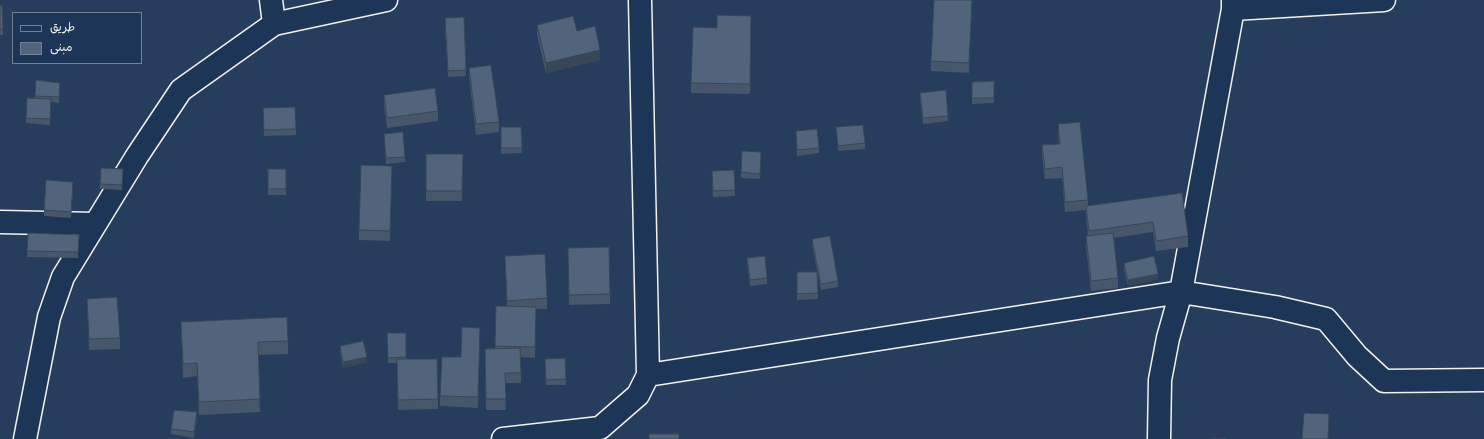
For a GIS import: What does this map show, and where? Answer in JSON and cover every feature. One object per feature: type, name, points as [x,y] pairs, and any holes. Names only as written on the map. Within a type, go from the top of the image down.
[{"type":"street","points":[[271,0],[274,24]]},
{"type":"street","points":[[25,439],[49,317],[63,277],[137,156],[181,90],[274,24],[386,0]]},
{"type":"street","points":[[503,439],[601,433],[638,395],[648,376],[640,0]]},
{"type":"street","points":[[1159,439],[1160,380],[1168,338],[1181,292],[1233,4],[1384,0]]},
{"type":"street","points":[[0,222],[95,224]]},
{"type":"street","points":[[648,376],[1181,292],[1274,306],[1326,319],[1357,356],[1384,381],[1484,380]]},
{"type":"building","points":[[934,0],[972,0],[969,63],[931,61]]},
{"type":"building","points":[[0,5],[2,5],[3,29],[0,29]]},
{"type":"building","points":[[717,15],[751,16],[750,84],[691,83],[693,27],[717,28]]},
{"type":"building","points":[[573,16],[577,31],[595,26],[600,50],[546,63],[537,25]]},
{"type":"building","points":[[464,17],[466,70],[448,71],[445,18]]},
{"type":"building","points":[[491,65],[499,122],[476,124],[469,68]]},
{"type":"building","points":[[36,80],[60,83],[59,97],[35,96]]},
{"type":"building","points":[[994,81],[994,98],[972,98],[972,82]]},
{"type":"building","points":[[435,88],[438,111],[387,118],[384,95]]},
{"type":"building","points":[[946,90],[948,116],[923,118],[920,93]]},
{"type":"building","points":[[27,98],[51,99],[50,119],[26,118]]},
{"type":"building","points":[[295,107],[296,129],[264,130],[263,108]]},
{"type":"building","points":[[1080,122],[1088,200],[1065,202],[1062,167],[1045,169],[1042,145],[1060,144],[1058,124]]},
{"type":"building","points":[[863,125],[865,143],[838,146],[836,127]]},
{"type":"building","points":[[501,127],[521,127],[522,148],[501,148]]},
{"type":"building","points":[[817,129],[819,148],[797,150],[796,131]]},
{"type":"building","points":[[403,132],[405,157],[386,158],[384,134]]},
{"type":"building","points":[[742,151],[761,152],[760,174],[741,172]]},
{"type":"building","points":[[426,154],[463,154],[462,191],[426,191]]},
{"type":"building","points":[[361,165],[392,166],[390,231],[359,230]]},
{"type":"building","points":[[101,168],[123,169],[122,185],[100,184]]},
{"type":"building","points":[[268,169],[286,169],[286,189],[268,189]]},
{"type":"building","points":[[734,170],[735,190],[713,191],[712,171]]},
{"type":"building","points":[[46,180],[73,182],[71,212],[44,210]]},
{"type":"building","points":[[1182,193],[1188,236],[1156,241],[1153,222],[1089,231],[1086,206]]},
{"type":"building","points":[[28,233],[79,235],[78,252],[27,251]]},
{"type":"building","points":[[1113,233],[1118,278],[1091,281],[1086,236]]},
{"type":"building","points":[[830,236],[838,281],[821,284],[812,239]]},
{"type":"building","points":[[609,247],[610,294],[569,295],[568,248]]},
{"type":"building","points":[[545,254],[547,298],[507,301],[505,256]]},
{"type":"building","points":[[765,256],[767,278],[750,280],[747,258]]},
{"type":"building","points":[[1154,256],[1158,274],[1128,280],[1124,263]]},
{"type":"building","points":[[797,272],[817,272],[818,293],[797,294]]},
{"type":"building","points":[[117,297],[120,338],[89,339],[87,299]]},
{"type":"building","points":[[496,306],[536,307],[535,347],[495,346]]},
{"type":"building","points":[[287,317],[288,341],[258,342],[260,399],[199,402],[197,363],[183,364],[181,322]]},
{"type":"building","points":[[462,327],[480,328],[478,397],[440,396],[442,357],[461,357]]},
{"type":"building","points":[[387,333],[406,333],[406,357],[388,358]]},
{"type":"building","points":[[363,341],[367,357],[343,362],[340,346]]},
{"type":"building","points":[[520,348],[521,373],[505,373],[506,399],[486,399],[485,349]]},
{"type":"building","points":[[565,358],[566,379],[546,380],[545,359]]},
{"type":"building","points":[[397,359],[437,359],[438,399],[398,400]]},
{"type":"building","points":[[174,410],[197,412],[194,432],[171,429]]},
{"type":"building","points":[[1304,413],[1329,414],[1328,439],[1302,439]]},
{"type":"building","points":[[649,434],[679,434],[679,439],[649,439]]}]
